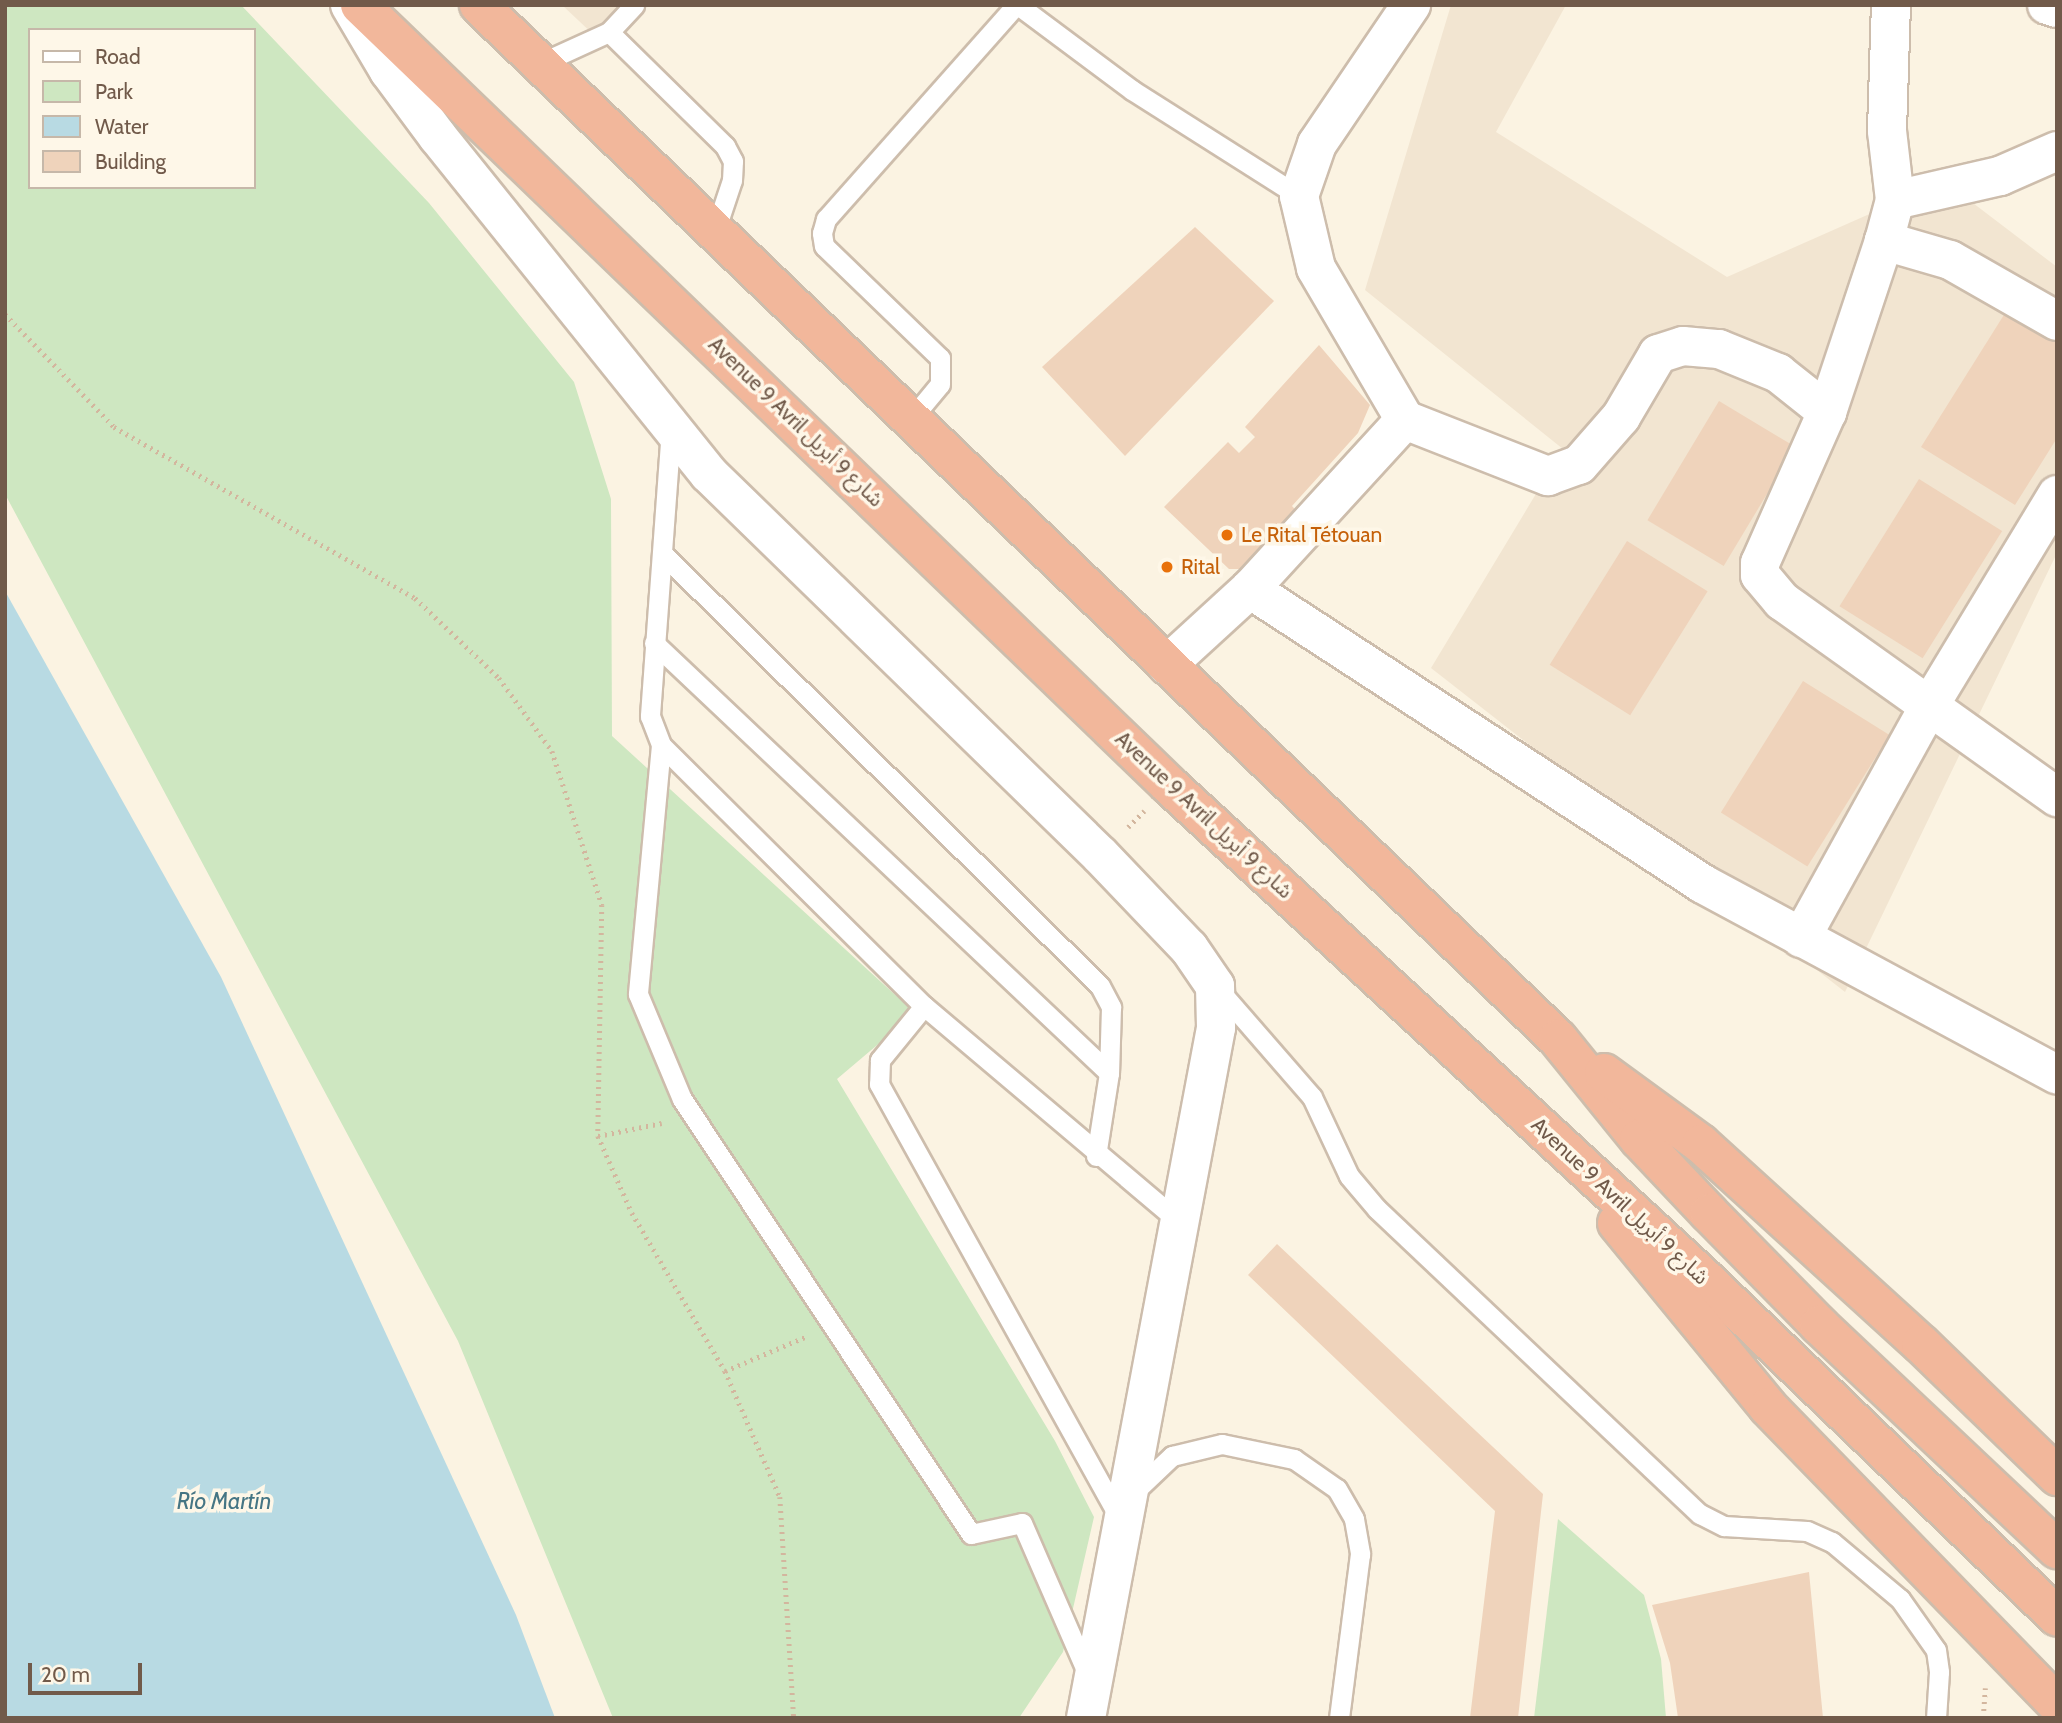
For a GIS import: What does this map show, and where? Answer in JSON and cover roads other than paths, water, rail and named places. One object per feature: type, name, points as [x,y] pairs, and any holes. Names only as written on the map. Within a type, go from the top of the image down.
[{"type":"highway","name":"Avenue 9 Avril شارع 9 أبريل","points":[[360,5],[1170,785],[1541,1128],[2057,1616]]},
{"type":"highway","points":[[480,5],[1558,1039],[1639,1139],[1709,1213],[1819,1325],[2057,1549]]},
{"type":"highway","points":[[1558,1039],[1701,1144],[1921,1344],[2057,1476]]},
{"type":"highway","points":[[1541,1128],[1768,1407],[2057,1704]]},
{"type":"street","points":[[350,5],[389,71],[438,138],[709,474],[1100,856],[1189,948],[1215,986],[1216,1028],[1090,1680],[1086,1718]]},
{"type":"street","points":[[1411,5],[1317,144],[1299,196],[1316,268],[1405,420],[1548,476],[1579,465],[1621,417],[1658,354],[1683,346],[1719,348],[1778,373],[1827,412]]},
{"type":"street","points":[[1891,5],[1887,131],[1895,200],[1827,412],[1763,548],[1760,575],[1782,601],[1928,708],[2057,797]]},
{"type":"street","points":[[2046,5],[2057,8]]},
{"type":"street","points":[[1895,200],[2000,176],[2057,151]]},
{"type":"street","points":[[1884,241],[1950,260],[2057,321]]},
{"type":"street","points":[[1167,665],[1250,589],[1405,420]]},
{"type":"street","points":[[1801,938],[1928,708],[2057,495]]},
{"type":"street","points":[[1250,589],[1599,820],[1801,938],[2057,1075]]},
{"type":"lane","points":[[541,64],[609,32],[634,5]]},
{"type":"lane","points":[[911,419],[940,384],[940,358],[824,246],[822,233],[826,219],[1017,5],[1132,90],[1299,196]]},
{"type":"lane","points":[[609,32],[707,124],[733,161],[733,180],[715,231]]},
{"type":"lane","points":[[671,428],[650,716],[661,745],[924,1006],[1096,1156],[1180,1222]]},
{"type":"lane","points":[[663,554],[1100,986],[1111,1007],[1109,1073],[1096,1156]]},
{"type":"lane","points":[[654,643],[1109,1073]]},
{"type":"lane","points":[[661,745],[638,994],[693,1116],[971,1534],[1022,1523],[1090,1680],[1068,1718]]},
{"type":"lane","points":[[1215,986],[1312,1097],[1349,1175],[1377,1209],[1700,1514],[1724,1526],[1807,1531],[1832,1542],[1900,1599],[1936,1650],[1939,1672],[1936,1718]]},
{"type":"lane","points":[[924,1006],[880,1060],[879,1084],[1121,1520]]},
{"type":"lane","points":[[1121,1520],[1134,1493],[1157,1466],[1204,1445],[1222,1444],[1294,1459],[1324,1477],[1347,1503],[1360,1554],[1339,1718]]},
{"type":"water","name":"Río Martín","points":[[5,591],[221,977],[516,1615],[555,1718],[5,1718]]},
{"type":"place","name":"Le Rital Tétouan","points":[[1227,535]]},
{"type":"place","name":"Rital","points":[[1167,567]]}]
